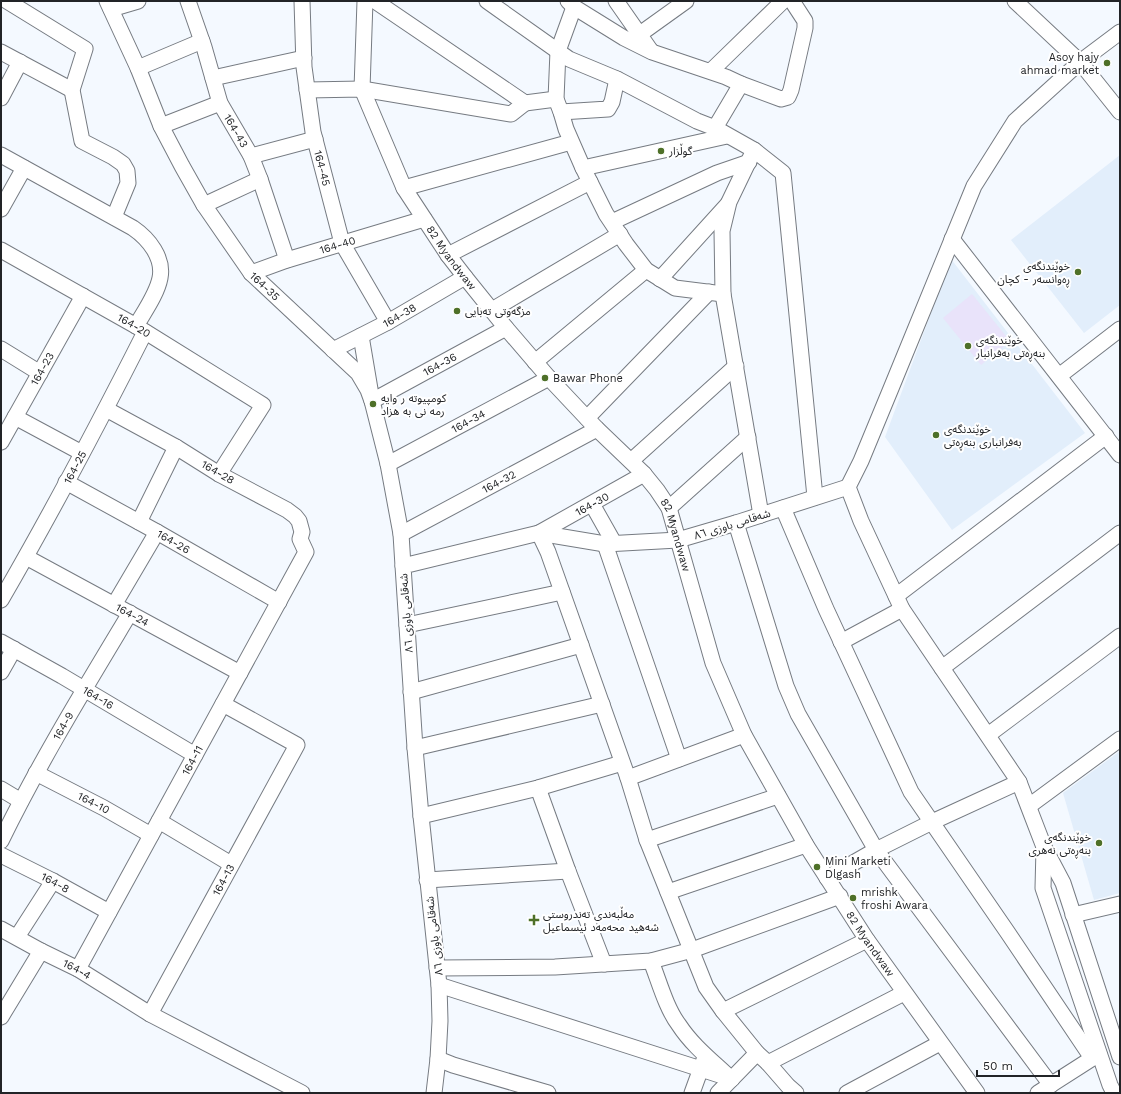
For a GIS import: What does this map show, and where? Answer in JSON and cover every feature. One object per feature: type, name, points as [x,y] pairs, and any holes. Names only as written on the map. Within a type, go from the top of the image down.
[{"type":"street","points":[[7,1],[85,48],[72,90],[82,141],[113,157],[123,164],[127,171],[128,183],[114,217]]},
{"type":"street","points":[[109,5],[138,1]]},
{"type":"street","name":"164-43","points":[[188,1],[202,40],[220,103],[251,156],[287,260]]},
{"type":"street","name":"164-45","points":[[302,1],[304,58],[307,90],[315,139],[342,243],[388,322]]},
{"type":"street","name":"82 Myandwaw","points":[[365,1],[362,89],[404,188],[448,255],[506,328],[549,378],[592,424],[644,474],[669,508],[713,663],[744,735],[806,845],[867,940],[976,1093]]},
{"type":"street","points":[[375,1],[525,103],[608,109],[612,102],[617,79]]},
{"type":"street","points":[[616,1],[652,52]]},
{"type":"street","points":[[711,71],[783,1]]},
{"type":"street","points":[[716,293],[675,288],[646,270],[606,214],[583,168],[566,129],[559,106],[558,51],[571,4],[624,38],[652,52],[711,71],[781,99],[788,97],[791,90],[805,28],[805,21],[792,1]]},
{"type":"street","points":[[1015,1],[1080,62],[1120,112]]},
{"type":"street","points":[[640,34],[684,2]]},
{"type":"street","points":[[496,4],[569,59],[617,79],[721,132],[751,156],[782,172],[815,497]]},
{"type":"street","name":"164-35","points":[[109,5],[138,68],[161,126],[204,205],[251,273],[358,373],[368,390],[388,464],[401,534],[403,566]]},
{"type":"street","points":[[1120,32],[1080,62],[1015,121],[974,186],[861,461],[848,486],[861,521],[899,602],[1020,782],[1044,847],[1063,884],[1120,1057]]},
{"type":"street","points":[[138,68],[202,40]]},
{"type":"street","points":[[1,52],[72,90]]},
{"type":"street","points":[[213,78],[304,58]]},
{"type":"street","points":[[1,98],[20,62]]},
{"type":"street","points":[[721,132],[741,84]]},
{"type":"street","points":[[307,90],[362,89],[511,114],[525,103]]},
{"type":"street","points":[[161,126],[220,103]]},
{"type":"street","points":[[583,168],[721,132]]},
{"type":"street","points":[[251,156],[315,139]]},
{"type":"street","points":[[404,188],[572,142]]},
{"type":"street","name":"164-25","points":[[1,155],[134,228],[142,234],[153,248],[158,257],[160,267],[160,278],[156,291],[106,409],[1,600]]},
{"type":"street","points":[[751,156],[729,202],[722,231],[716,293],[736,366],[761,515]]},
{"type":"street","points":[[492,310],[616,228],[751,156]]},
{"type":"street","points":[[1,209],[24,168]]},
{"type":"street","points":[[204,205],[260,179]]},
{"type":"street","points":[[448,255],[590,182]]},
{"type":"street","points":[[660,279],[729,202]]},
{"type":"street","name":"164-40","points":[[251,273],[287,260],[424,219]]},
{"type":"street","points":[[952,239],[1059,376],[1112,437],[1120,455]]},
{"type":"street","name":"164-20","points":[[1,250],[140,329],[263,406],[219,474]]},
{"type":"street","points":[[535,362],[646,270]]},
{"type":"street","name":"164-38","points":[[333,350],[388,322],[465,277]]},
{"type":"street","name":"164-32","points":[[401,534],[592,424],[716,293]]},
{"type":"street","name":"164-23","points":[[1,442],[83,296]]},
{"type":"street","name":"164-36","points":[[372,401],[506,328]]},
{"type":"street","points":[[1059,376],[1120,328]]},
{"type":"street","points":[[361,336],[372,401]]},
{"type":"street","points":[[1,349],[40,373]]},
{"type":"street","points":[[631,460],[736,366]]},
{"type":"street","name":"164-34","points":[[388,464],[549,378]]},
{"type":"street","name":"164-28","points":[[106,409],[176,447],[219,474],[287,510],[299,521],[301,527],[300,539],[306,552]]},
{"type":"street","points":[[15,417],[82,453]]},
{"type":"street","points":[[669,508],[748,437]]},
{"type":"street","points":[[841,642],[899,602],[1112,437]]},
{"type":"street","points":[[139,522],[176,447]]},
{"type":"street","name":"164-30","points":[[539,533],[644,474]]},
{"type":"street","name":"164-26","points":[[66,482],[158,532],[279,602]]},
{"type":"street","name":"شەقامی باوزی ٨٦","points":[[434,1093],[440,1021],[439,985],[427,880],[415,748],[403,566],[539,533],[609,543],[678,540],[736,523],[848,486]]},
{"type":"street","points":[[592,504],[609,543],[679,759]]},
{"type":"street","points":[[783,508],[841,642],[910,792],[1096,1056]]},
{"type":"street","points":[[736,523],[786,686],[798,714],[876,850],[1051,1085]]},
{"type":"street","points":[[114,604],[158,532]]},
{"type":"street","points":[[539,533],[548,552],[602,704],[628,778],[647,840],[706,987],[723,1011],[757,1053],[768,1063],[788,1091]]},
{"type":"street","points":[[942,668],[1120,533]]},
{"type":"street","name":"164-11","points":[[78,969],[306,552]]},
{"type":"street","name":"164-24","points":[[26,557],[240,673]]},
{"type":"street","points":[[407,624],[562,592]]},
{"type":"street","name":"164-9","points":[[1,842],[20,801],[130,613]]},
{"type":"street","points":[[988,735],[1120,636]]},
{"type":"street","points":[[1,672],[8,645]]},
{"type":"street","name":"164-16","points":[[8,645],[195,755]]},
{"type":"street","points":[[411,692],[581,645]]},
{"type":"street","name":"164-13","points":[[150,1014],[296,745],[223,704]]},
{"type":"street","points":[[415,748],[602,704]]},
{"type":"street","points":[[628,778],[744,735]]},
{"type":"street","points":[[1029,806],[1120,739]]},
{"type":"street","points":[[421,816],[538,788],[622,763]]},
{"type":"street","name":"164-10","points":[[36,773],[104,808],[151,835]]},
{"type":"street","points":[[828,878],[876,850],[932,822],[1020,782]]},
{"type":"street","points":[[538,788],[604,964]]},
{"type":"street","points":[[1,789],[20,801]]},
{"type":"street","points":[[647,840],[778,796]]},
{"type":"street","points":[[159,821],[232,864]]},
{"type":"street","points":[[668,892],[806,845]]},
{"type":"street","points":[[1044,847],[1043,888],[1096,1056],[1114,1093]]},
{"type":"street","name":"164-8","points":[[1,855],[109,912]]},
{"type":"street","points":[[427,880],[568,871]]},
{"type":"street","points":[[17,937],[53,882]]},
{"type":"street","points":[[437,968],[555,967],[651,961],[692,950],[840,896]]},
{"type":"street","points":[[1073,915],[1120,904]]},
{"type":"street","name":"164-4","points":[[1,929],[78,969],[150,1014],[302,1093]]},
{"type":"street","points":[[723,1011],[867,940]]},
{"type":"street","points":[[1,1017],[41,951]]},
{"type":"street","points":[[651,961],[671,1011],[678,1024],[697,1047],[732,1079]]},
{"type":"street","points":[[439,985],[732,1079]]},
{"type":"street","points":[[768,1063],[904,993]]},
{"type":"street","points":[[847,1093],[940,1043]]},
{"type":"street","points":[[718,1093],[757,1053]]},
{"type":"street","points":[[692,1093],[706,1055]]},
{"type":"street","points":[[1038,1093],[1096,1056]]},
{"type":"street","points":[[438,1059],[453,1065],[548,1093]]},
{"type":"shaded area","name":"خوێندنگەی ڕەوانسەر - کچان","points":[[1120,155],[1120,305],[1084,333],[1011,240]]},
{"type":"shaded area","name":"خوێندنگەی بنەڕەتی بەفرانبار","points":[[951,259],[1085,433],[952,530],[885,437]]},
{"type":"shaded area","points":[[972,294],[1010,341],[981,365],[943,318]]},
{"type":"shaded area","name":"خوێندنگەی بنەڕەتی نەهری","points":[[1120,751],[1120,893],[1094,900],[1063,793]]},
{"type":"place","name":"Asoy hajy ahmad market","points":[[1107,63]]},
{"type":"place","name":"گوڵزار","points":[[661,151]]},
{"type":"place","name":"خوێندنگەی ڕەوانسەر - کچان","points":[[1078,272]]},
{"type":"place","name":"مزگەوتی تەبایی","points":[[457,311]]},
{"type":"place","name":"خوێندنگەی بنەڕەتی بەفرانبار","points":[[968,346]]},
{"type":"place","name":"Bawar Phone","points":[[545,378]]},
{"type":"place","name":"کومپیوته ر وایه رمه نی به هزاد","points":[[373,404]]},
{"type":"place","name":"خوێندنگەی بەفرانباری بنەڕەتی","points":[[936,435]]},
{"type":"place","name":"خوێندنگەی بنەڕەتی نەهری","points":[[1099,843]]},
{"type":"place","name":"Mini Marketi Dlgash","points":[[817,867]]},
{"type":"place","name":"mrishk froshi Awara","points":[[853,898]]},
{"type":"place","name":"مەڵبەندی تەندروستی شەهید محەمەد ئیسماعیل","points":[[534,920]]}]
